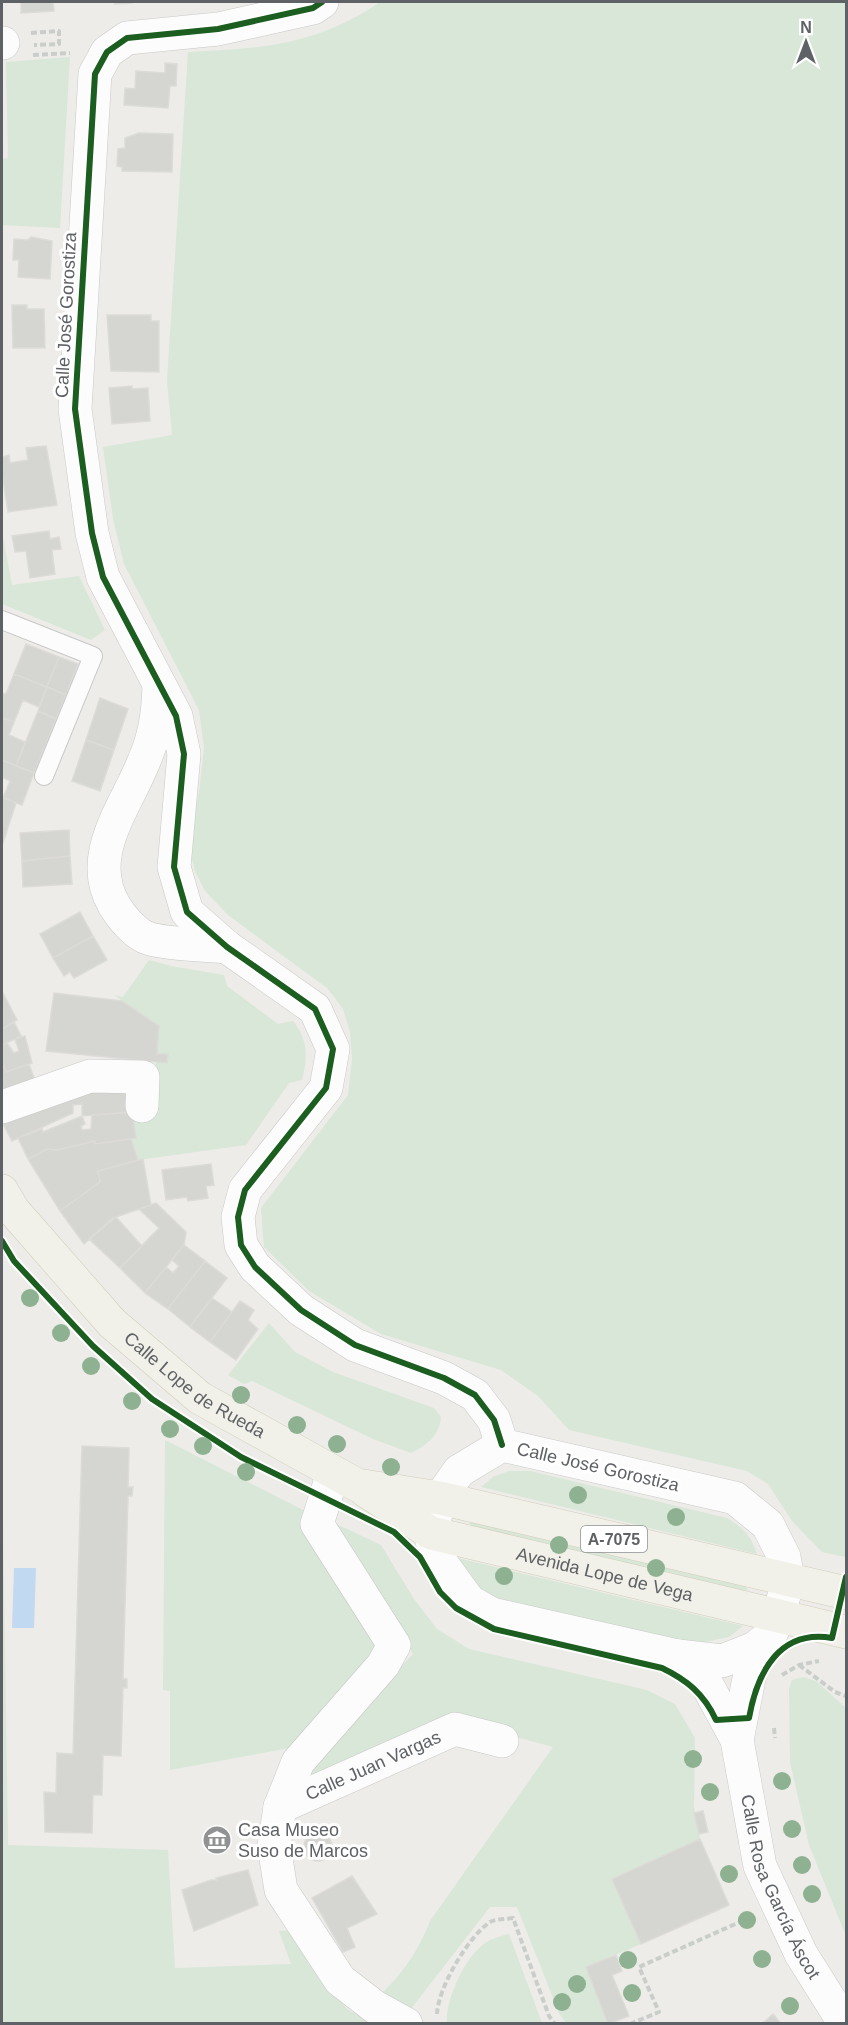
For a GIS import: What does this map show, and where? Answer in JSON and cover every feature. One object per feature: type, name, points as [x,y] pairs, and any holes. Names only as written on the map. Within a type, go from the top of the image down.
[{"type":"main road","name":"Calle Lope de Rueda","points":[[2,1191],[13,1210],[112,1323],[191,1391],[345,1479],[440,1498]]},
{"type":"main road","name":"Avenida Lope de Vega","points":[[345,1479],[431,1533],[846,1632]]},
{"type":"main road","name":"Avenida Lope de Vega","points":[[440,1498],[846,1593]]},
{"type":"street","points":[[107,52],[127,38],[217,15],[313,8],[322,2]]},
{"type":"street","name":"Calle José Gorostiza","points":[[107,52],[95,74],[75,409],[92,533],[103,577],[176,716],[183,754],[174,867],[187,912],[227,947],[315,1009],[333,1049],[326,1088],[245,1190],[238,1217],[241,1245],[255,1267],[302,1310],[356,1346],[444,1377],[476,1395],[494,1420],[502,1445],[735,1498],[768,1525],[784,1557],[788,1580]]},
{"type":"street","name":"Calle José Gorostiza","points":[[159,681],[158,721],[145,761],[109,836],[103,864],[107,893],[120,917],[146,938],[227,947]]},
{"type":"street","points":[[2,1107],[90,1076],[143,1077],[142,1106]]},
{"type":"street","points":[[502,1445],[459,1471],[440,1498],[431,1533],[434,1552],[469,1601],[492,1614],[678,1656],[722,1661],[755,1648],[770,1636],[779,1616],[788,1580]]},
{"type":"street","points":[[345,1479],[317,1524],[394,1645],[383,1665],[298,1762],[280,1807],[274,1846],[281,1890],[340,1980],[375,2007],[406,2024]]},
{"type":"street","name":"Calle Rosa García Áscot","points":[[737,1740],[755,1648]]},
{"type":"street","name":"Calle Rosa García Áscot","points":[[678,1656],[705,1681],[737,1740],[760,1866],[801,1954],[840,2005]]},
{"type":"street","name":"Calle Juan Vargas","points":[[280,1807],[455,1728],[502,1741]]},
{"type":"lane","points":[[3,625],[93,656],[44,776]]},
{"type":"path","points":[[2,43],[23,33],[59,32],[59,44],[28,45],[29,55],[107,52]]},
{"type":"path","points":[[780,1677],[798,1665],[818,1660],[828,1662]]},
{"type":"path","points":[[798,1665],[835,1692],[846,1696]]},
{"type":"path","points":[[773,1716],[775,1738]]},
{"type":"path","points":[[436,2024],[436,2010],[447,1975],[491,1921],[513,1918],[549,2016],[555,2024]]},
{"type":"path","points":[[630,2024],[659,2012],[639,1967],[742,1921]]},
{"type":"green space","points":[[380,2],[846,2],[846,1557],[822,1552],[792,1521],[768,1484],[747,1471],[569,1430],[538,1396],[501,1370],[381,1334],[309,1291],[264,1247],[261,1208],[348,1095],[352,1059],[350,1032],[343,1009],[327,988],[228,915],[205,891],[195,871],[191,855],[193,818],[199,792],[204,748],[199,710],[124,564],[113,519],[103,447],[172,435],[167,381],[188,52],[241,49],[288,42],[333,28]]},
{"type":"green space","points":[[70,57],[60,228],[2,225],[2,159],[8,158],[6,62]]},
{"type":"green space","points":[[2,531],[12,585],[79,576],[105,630],[91,640],[2,604]]},
{"type":"green space","points":[[149,960],[224,975],[227,986],[278,1024],[293,1021],[302,1035],[305,1064],[302,1080],[289,1083],[246,1145],[138,1160],[131,1139],[136,1138],[132,1112],[151,1084],[156,1062],[167,1063],[167,1055],[157,1054],[159,1026],[114,995],[123,997]]},
{"type":"green space","points":[[269,1323],[295,1352],[333,1372],[434,1408],[441,1417],[435,1435],[411,1453],[373,1439],[252,1381],[244,1384],[228,1375]]},
{"type":"green space","points":[[165,1440],[309,1513],[379,1637],[378,1656],[290,1748],[170,1770],[170,1691],[163,1690]]},
{"type":"green space","points":[[2,1456],[8,1845],[168,1850],[175,1968],[291,1964],[279,1931],[294,1930],[308,1963],[348,2010],[375,2023],[2,2023]]},
{"type":"green space","points":[[509,1471],[530,1471],[727,1518],[746,1533],[757,1554],[481,1487],[493,1477]]},
{"type":"green space","points":[[326,1519],[381,1545],[414,1599],[437,1629],[469,1649],[647,1690],[675,1704],[695,1738],[694,1807],[700,1839],[612,1879],[641,1944],[586,1967],[608,2023],[566,2023],[559,2013],[517,1907],[490,1907],[407,2014],[379,1996],[409,1962],[430,1921],[553,1747],[450,1719],[308,1790],[298,1779],[413,1654]]},
{"type":"green space","points":[[474,1521],[745,1585],[748,1590],[742,1591],[472,1528],[469,1523]]},
{"type":"green space","points":[[457,1558],[743,1626],[729,1637],[695,1644],[498,1598],[480,1588]]},
{"type":"green space","points":[[803,1677],[816,1681],[846,1708],[846,1936],[809,1845],[790,1762],[789,1689],[792,1680]]},
{"type":"green space","points":[[509,1934],[542,2023],[447,2023],[453,1990],[472,1956],[487,1942]]},
{"type":"water","points":[[14,1568],[36,1568],[34,1628],[12,1628]]},
{"type":"building","points":[[21,2],[53,2],[54,11],[21,13]]},
{"type":"building","points":[[115,2],[132,2],[132,3],[115,4]]},
{"type":"building","points":[[165,63],[177,64],[176,86],[170,86],[168,108],[124,105],[125,88],[135,89],[136,71],[165,73]]},
{"type":"building","points":[[139,133],[173,134],[172,172],[122,171],[122,167],[117,166],[118,149],[125,148],[125,138]]},
{"type":"building","points":[[31,237],[52,241],[50,279],[18,277],[19,260],[13,260],[14,239],[28,240]]},
{"type":"building","points":[[12,305],[27,305],[27,309],[44,309],[45,348],[13,348]]},
{"type":"building","points":[[107,315],[151,315],[151,321],[159,321],[159,372],[111,371]]},
{"type":"building","points":[[132,386],[132,389],[148,388],[150,421],[112,424],[109,388]]},
{"type":"building","points":[[46,446],[57,505],[8,512],[2,474],[2,457],[9,455],[10,463],[28,460],[26,448]]},
{"type":"building","points":[[49,531],[50,539],[59,537],[61,549],[52,550],[55,574],[30,578],[26,551],[15,552],[12,536]]},
{"type":"building","points":[[26,644],[59,657],[47,687],[14,674]]},
{"type":"building","points":[[59,657],[78,664],[66,695],[47,687]]},
{"type":"building","points":[[14,674],[47,687],[39,707],[23,700],[14,722],[2,718],[2,693],[6,694]]},
{"type":"building","points":[[47,687],[66,695],[56,719],[38,711]]},
{"type":"building","points":[[100,698],[128,709],[114,750],[86,740]]},
{"type":"building","points":[[38,711],[56,719],[34,773],[16,766]]},
{"type":"building","points":[[2,718],[14,722],[9,735],[25,742],[16,766],[2,760]]},
{"type":"building","points":[[86,740],[114,750],[100,791],[72,781]]},
{"type":"building","points":[[2,760],[34,773],[22,805],[3,798],[10,781],[2,777]]},
{"type":"building","points":[[2,797],[16,803],[2,846]]},
{"type":"building","points":[[69,830],[70,856],[22,861],[20,833]]},
{"type":"building","points":[[70,856],[72,884],[23,887],[22,861]]},
{"type":"building","points":[[80,912],[93,936],[53,958],[40,934]]},
{"type":"building","points":[[93,936],[107,960],[74,978],[70,972],[64,976],[53,958]]},
{"type":"building","points":[[2,991],[17,1020],[2,1029]]},
{"type":"building","points":[[54,993],[122,1001],[159,1026],[157,1054],[168,1054],[167,1063],[46,1051]]},
{"type":"building","points":[[14,1022],[21,1036],[2,1045],[2,1029]]},
{"type":"building","points":[[25,1036],[32,1063],[6,1072],[2,1063],[2,1045],[7,1043],[14,1053],[19,1051],[15,1039]]},
{"type":"building","points":[[2,1063],[6,1072],[29,1064],[36,1083],[29,1087],[2,1089]]},
{"type":"building","points":[[129,1083],[132,1112],[82,1116],[82,1104],[73,1105],[73,1113],[12,1141],[2,1122],[2,1113]]},
{"type":"building","points":[[132,1112],[136,1138],[95,1144],[95,1141],[57,1150],[47,1149],[28,1159],[18,1138],[42,1129],[43,1132],[82,1116],[85,1124],[81,1126],[82,1130],[91,1129],[92,1115]]},
{"type":"building","points":[[131,1139],[138,1160],[98,1171],[100,1182],[60,1211],[28,1159],[47,1149],[57,1150],[95,1141],[95,1144]]},
{"type":"building","points":[[143,1159],[151,1205],[113,1218],[84,1244],[60,1211],[100,1182],[98,1171]]},
{"type":"building","points":[[211,1164],[214,1185],[206,1186],[208,1198],[188,1201],[187,1197],[166,1200],[162,1170]]},
{"type":"building","points":[[156,1203],[186,1232],[184,1245],[145,1293],[120,1268],[159,1228],[139,1209]]},
{"type":"building","points":[[116,1217],[142,1246],[120,1268],[89,1239]]},
{"type":"building","points":[[184,1245],[205,1261],[168,1309],[145,1293],[166,1267],[173,1273],[179,1266],[172,1260]]},
{"type":"building","points":[[205,1261],[227,1278],[190,1327],[168,1309]]},
{"type":"building","points":[[212,1298],[232,1312],[210,1342],[190,1327]]},
{"type":"building","points":[[240,1301],[254,1310],[248,1320],[258,1329],[236,1360],[210,1342]]},
{"type":"building","points":[[82,1446],[129,1448],[128,1487],[133,1487],[132,1496],[128,1496],[123,1679],[127,1679],[127,1688],[123,1688],[121,1756],[103,1755],[102,1795],[93,1795],[92,1833],[45,1832],[44,1792],[56,1793],[57,1753],[73,1754]]},
{"type":"building","points":[[703,1811],[708,1832],[699,1834],[694,1813]]},
{"type":"building","points":[[318,1833],[328,1837],[332,1847],[328,1857],[318,1861],[308,1857],[304,1847],[308,1837]]},
{"type":"building","points":[[700,1839],[729,1905],[641,1944],[612,1879]]},
{"type":"building","points":[[248,1870],[258,1905],[194,1931],[182,1890]]},
{"type":"building","points":[[352,1876],[377,1914],[347,1928],[355,1947],[343,1952],[312,1898]]},
{"type":"building","points":[[616,1955],[622,1971],[612,1975],[629,2016],[608,2024],[586,1967]]},
{"type":"building","points":[[773,2014],[781,2024],[762,2024]]},
{"type":"cycle path","points":[[322,2],[313,8],[218,29],[127,38],[107,52],[95,74],[75,409],[92,533],[103,577],[176,716],[184,754],[174,867],[187,912],[227,947],[315,1009],[333,1049],[326,1088],[245,1190],[238,1217],[241,1245],[255,1267],[301,1310],[355,1345],[444,1378],[475,1395],[494,1420],[502,1445]]},
{"type":"cycle path","points":[[2,1241],[14,1261],[93,1346],[152,1399],[241,1457],[394,1532],[420,1557],[440,1592],[456,1608],[494,1629],[662,1668],[694,1689],[716,1720],[749,1718],[758,1685],[765,1671],[785,1647],[798,1640],[814,1637],[832,1638],[846,1577]]},
{"type":"place","name":"Casa Museo Suso de Marcos","points":[[217,1840]]}]
